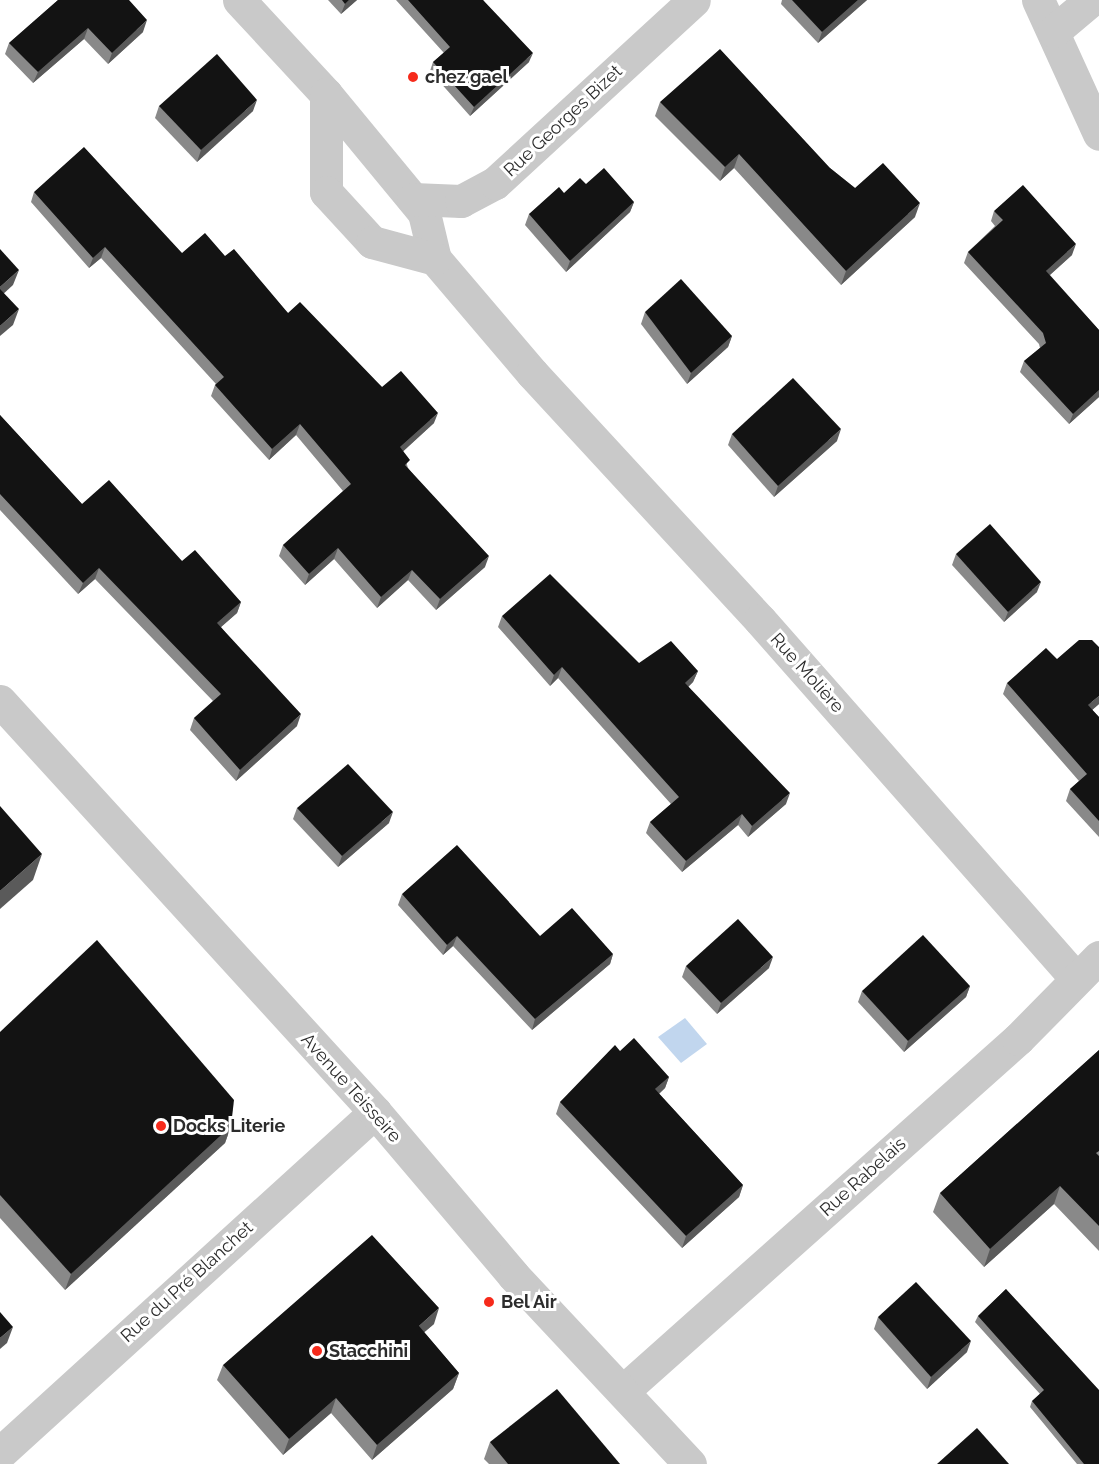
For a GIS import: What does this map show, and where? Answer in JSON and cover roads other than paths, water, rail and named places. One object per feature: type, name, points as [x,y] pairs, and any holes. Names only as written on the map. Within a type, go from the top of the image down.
[{"type":"street","points":[[239,0],[327,94],[424,213],[435,259],[372,242],[326,192],[327,94]]},
{"type":"street","name":"Rue Georges Bizet","points":[[413,199],[461,201],[495,183],[694,0]]},
{"type":"street","points":[[1038,0],[1099,134]]},
{"type":"street","points":[[1054,31],[1091,0]]},
{"type":"street","points":[[327,170],[348,150],[370,146]]},
{"type":"street","name":"Rue Molière","points":[[435,259],[532,373],[760,620],[1088,968]]},
{"type":"street","name":"Avenue Teisseire","points":[[0,701],[75,788],[375,1112],[473,1230],[690,1464]]},
{"type":"street","name":"Rue Rabelais","points":[[623,1391],[1018,1039],[1088,968]]},
{"type":"street","name":"Rue du Pré Blanchet","points":[[0,1453],[375,1112]]},
{"type":"water","points":[[685,1018],[707,1044],[681,1063],[658,1037]]},
{"type":"place","name":"chez gael","points":[[413,77]]},
{"type":"place","name":"Docks Literie","points":[[161,1126]]},
{"type":"place","name":"Bel Air","points":[[489,1302]]},
{"type":"place","name":"Stacchini","points":[[317,1351]]}]
